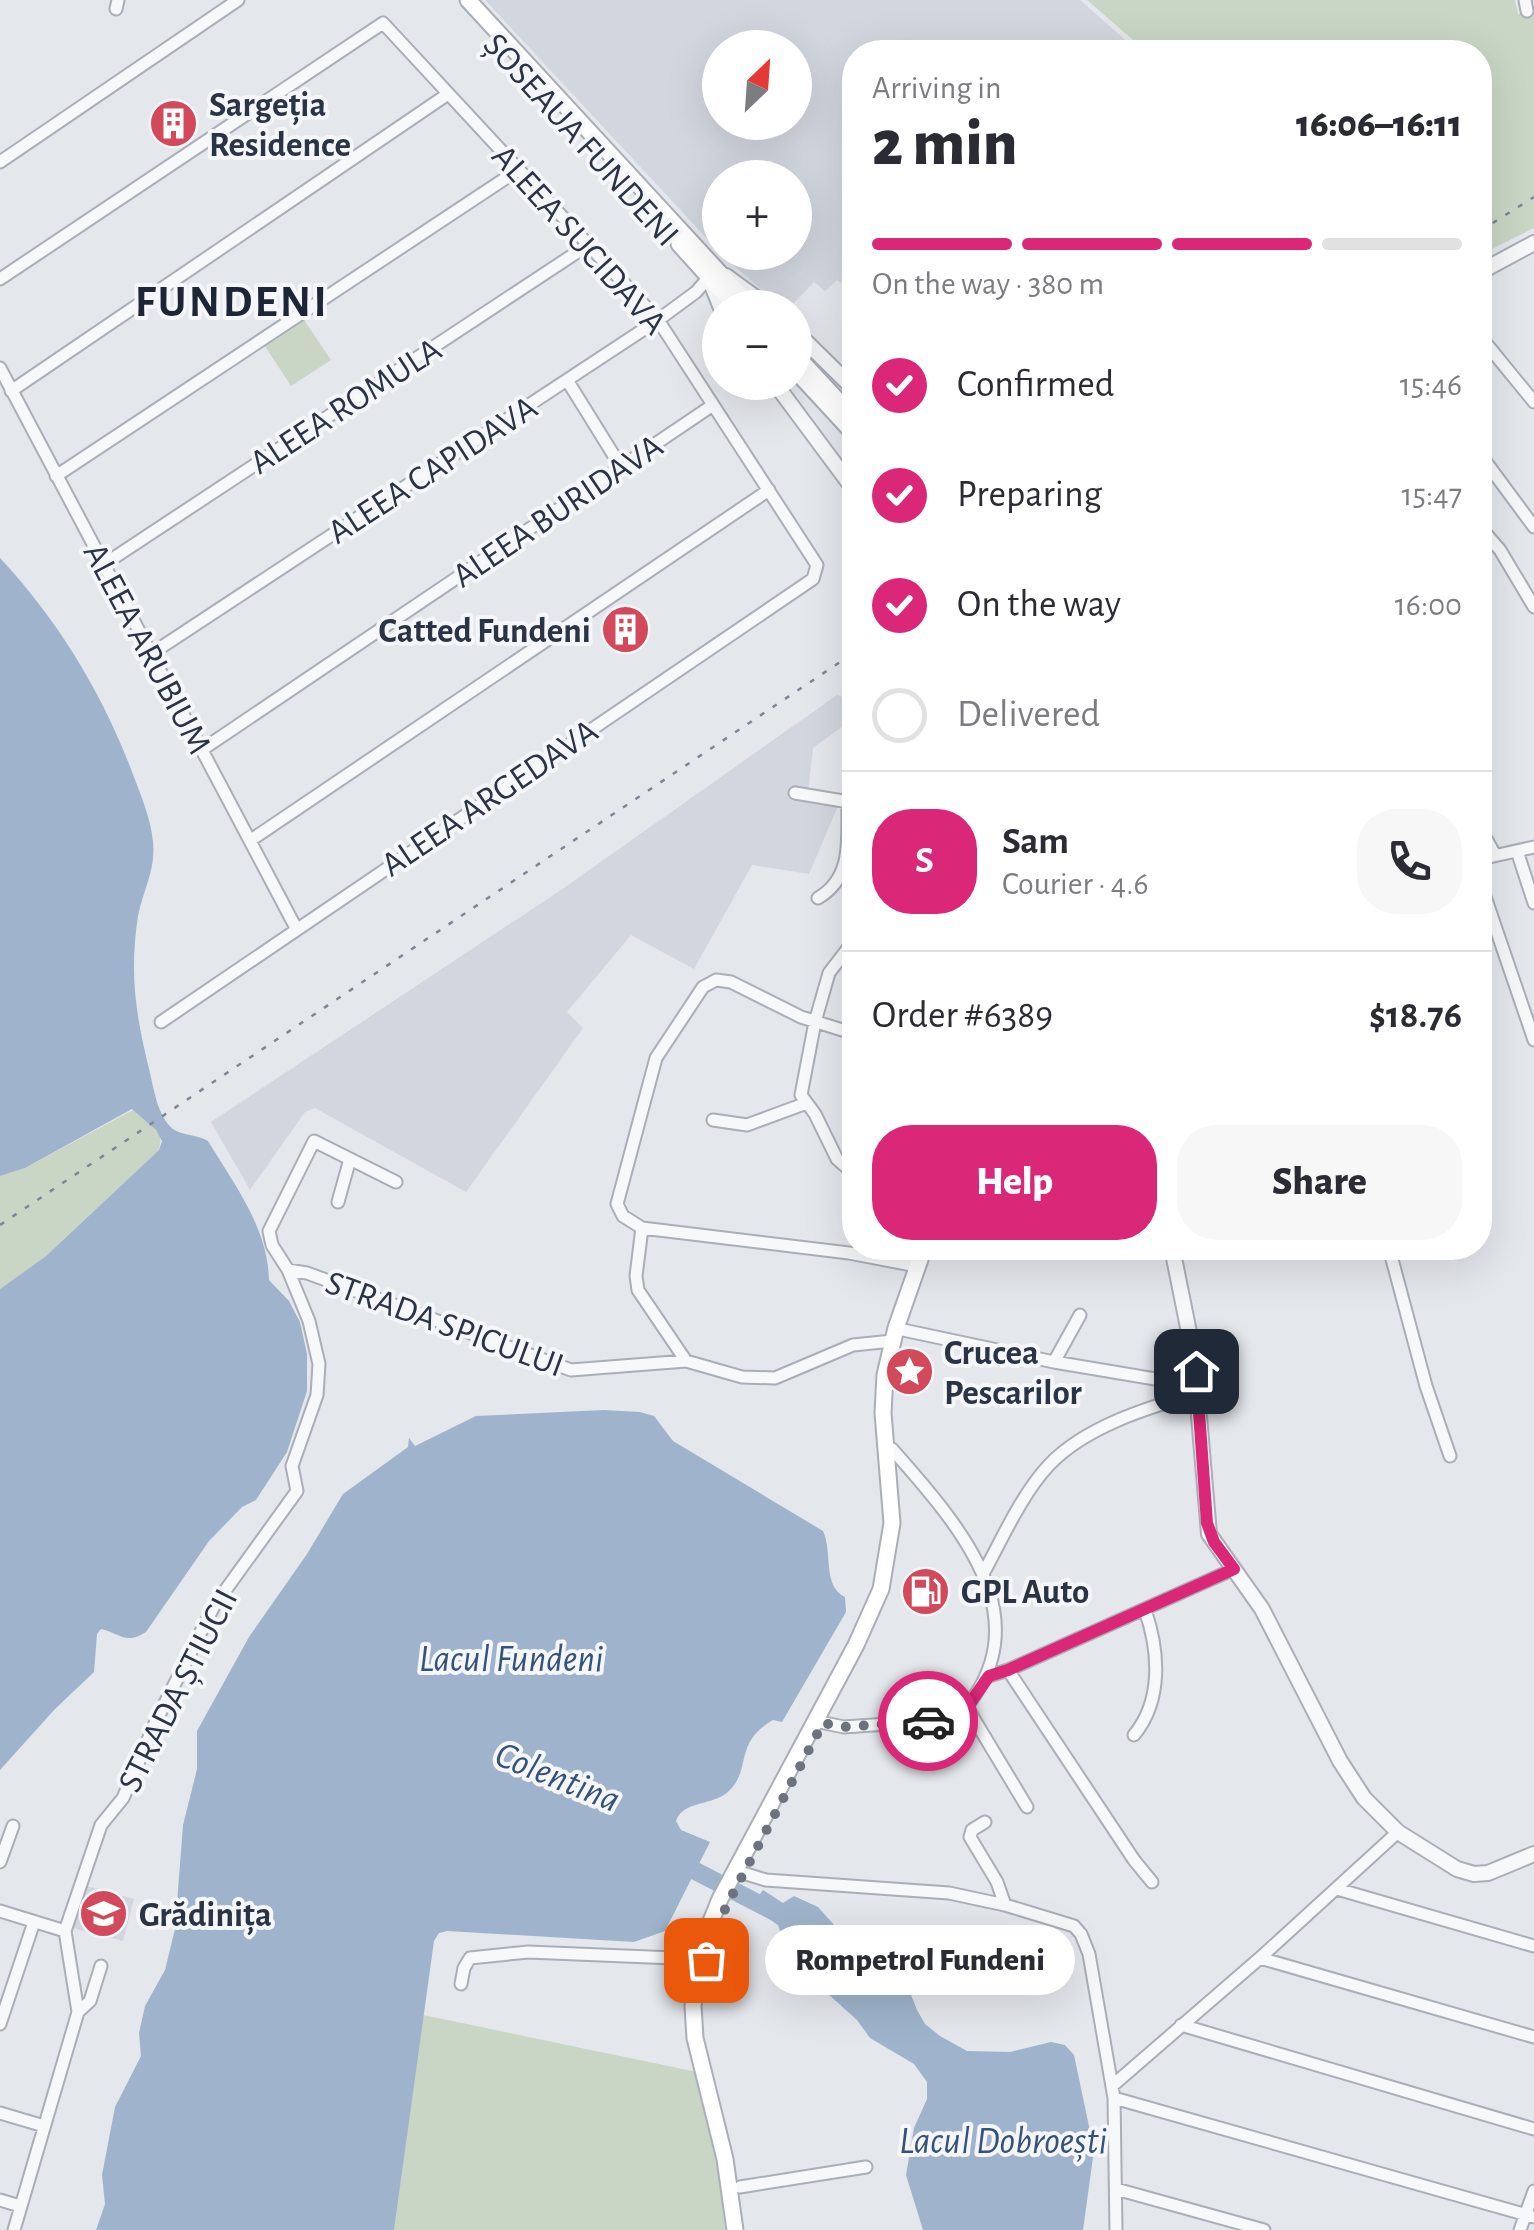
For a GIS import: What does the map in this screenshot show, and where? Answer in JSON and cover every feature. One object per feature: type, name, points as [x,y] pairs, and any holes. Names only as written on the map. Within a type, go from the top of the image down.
[{"type":"main road","name":"ȘOSEAUA FUNDENI","points":[[456,0],[713,274]]},
{"type":"main road","name":"ȘOSEAUA FUNDENI","points":[[468,0],[723,290]]},
{"type":"main road","points":[[812,372],[842,405]]},
{"type":"main road","points":[[812,388],[842,420]]},
{"type":"main road","points":[[735,2230],[725,2158],[696,2044],[693,2006],[698,1959],[870,1617],[887,1566],[892,1524],[883,1388],[921,1260]]},
{"type":"main road","points":[[819,1722],[874,1627],[890,1580],[898,1523],[890,1389],[898,1335],[924,1260]]},
{"type":"main road","points":[[709,1932],[704,2032],[740,2187],[745,2230]]},
{"type":"street","points":[[0,162],[238,0]]},
{"type":"street","name":"ALEEA SUCIDAVA","points":[[0,279],[384,24],[658,320],[769,490],[817,572]]},
{"type":"street","points":[[11,390],[448,94]]},
{"type":"street","points":[[56,476],[518,170]]},
{"type":"street","name":"ALEEA ROMULA","points":[[102,565],[588,245]]},
{"type":"street","points":[[1492,267],[1531,250]]},
{"type":"street","name":"ȘOSEAUA FUNDENI","points":[[713,274],[740,290]]},
{"type":"street","name":"ALEEA CAPIDAVA","points":[[152,654],[658,320],[713,274]]},
{"type":"street","points":[[812,348],[842,377]]},
{"type":"street","points":[[1492,351],[1534,402]]},
{"type":"street","name":"ALEEA ARUBIUM","points":[[0,368],[296,928]]},
{"type":"street","points":[[567,380],[616,460]]},
{"type":"street","points":[[787,400],[842,474]]},
{"type":"street","name":"ALEEA BURIDAVA","points":[[203,749],[713,405]]},
{"type":"street","points":[[1492,470],[1534,527]]},
{"type":"street","points":[[251,840],[769,490]]},
{"type":"street","points":[[1492,541],[1534,606]]},
{"type":"street","name":"ALEEA ARGEDAVA","points":[[161,1022],[817,572]]},
{"type":"street","points":[[795,794],[842,801]]},
{"type":"street","points":[[1492,856],[1534,846]]},
{"type":"street","points":[[1492,850],[1495,856]]},
{"type":"street","points":[[1516,851],[1534,904]]},
{"type":"street","points":[[818,898],[834,886],[842,873]]},
{"type":"street","points":[[1492,917],[1534,1040]]},
{"type":"street","points":[[842,957],[829,974],[802,1087],[804,1104],[815,1114],[842,1163]]},
{"type":"street","points":[[842,1030],[815,1022],[723,980],[710,982],[698,993],[656,1058],[617,1204],[623,1216],[642,1228],[842,1252]]},
{"type":"street","points":[[713,1120],[747,1125],[804,1104]]},
{"type":"street","name":"STRADA ȘTIUCII","points":[[14,2230],[78,2012],[65,1931],[101,1826],[123,1798],[156,1719],[214,1606],[297,1491],[292,1466],[317,1395],[318,1364],[309,1321],[268,1232],[310,1143],[318,1141],[350,1159]]},
{"type":"street","points":[[338,1202],[350,1159],[396,1182]]},
{"type":"street","points":[[642,1228],[638,1290],[686,1361]]},
{"type":"street","points":[[886,1260],[918,1266]]},
{"type":"street","points":[[1175,1260],[1191,1338],[1207,1523],[1214,1542],[1262,1608],[1352,1780],[1398,1832],[1437,1858],[1474,1874],[1496,1871],[1534,1854]]},
{"type":"street","points":[[1392,1260],[1429,1397],[1450,1456]]},
{"type":"street","name":"STRADA SPICULUI","points":[[288,1270],[307,1273],[571,1370],[686,1361],[742,1377],[776,1378],[853,1345],[898,1335]]},
{"type":"street","points":[[1054,1362],[1080,1315]]},
{"type":"street","points":[[898,1335],[1197,1390]]},
{"type":"street","points":[[984,1572],[1044,1471],[1059,1456],[1109,1426],[1197,1390]]},
{"type":"street","points":[[892,1449],[964,1538],[984,1572],[995,1635],[989,1676],[963,1714],[938,1737]]},
{"type":"street","points":[[989,1676],[1234,1569]]},
{"type":"street","points":[[1134,1735],[1145,1721],[1156,1668],[1156,1646],[1144,1610]]},
{"type":"street","points":[[1008,1670],[1152,1882]]},
{"type":"street","points":[[819,1722],[844,1727],[963,1714]]},
{"type":"street","points":[[963,1714],[1028,1807]]},
{"type":"street","points":[[985,1822],[972,1830],[970,1837],[998,1882],[1005,1904]]},
{"type":"street","points":[[0,1862],[13,1826]]},
{"type":"street","points":[[1113,2092],[1181,2025],[1398,1832]]},
{"type":"street","points":[[740,1873],[759,1879],[915,1890],[1005,1904],[1066,1922],[1081,1934],[1089,1954],[1113,2092],[1116,2230]]},
{"type":"street","points":[[1337,1888],[1534,1946]]},
{"type":"street","points":[[0,1911],[65,1931]]},
{"type":"street","points":[[0,2024],[34,1922]]},
{"type":"street","points":[[461,1984],[470,1958],[503,1952],[698,1959]]},
{"type":"street","points":[[1260,1958],[1534,2037]]},
{"type":"street","points":[[78,2012],[90,2001],[100,1966]]},
{"type":"street","points":[[1181,2025],[1534,2129]]},
{"type":"street","points":[[1113,2092],[1531,2218]]},
{"type":"street","points":[[0,2113],[44,2126]]},
{"type":"street","points":[[740,2187],[866,2167]]},
{"type":"street","points":[[1116,2189],[1264,2230]]},
{"type":"street","points":[[1531,2230],[1534,2192]]},
{"type":"street","points":[[0,2200],[20,2206]]},
{"type":"street","points":[[1520,2230],[1531,2218]]},
{"type":"shaded area","points":[[485,0],[1080,0],[1125,40],[842,40],[842,282],[837,280],[825,291],[814,282],[806,290],[762,290],[739,270],[812,270],[812,160],[702,160],[702,233]]},
{"type":"shaded area","points":[[837,695],[842,697],[842,727],[813,748],[807,801],[838,806],[809,874],[752,865],[694,969],[631,935],[567,1012],[583,1028],[466,1192],[315,1108],[305,1112],[250,1190],[211,1122],[561,890]]},
{"type":"shaded area","name":"Grădinița","points":[[87,1886],[134,1899],[123,1941],[73,1928]]},
{"type":"green space","points":[[1087,0],[1515,0],[1518,14],[1534,10],[1534,228],[1492,249],[1492,40],[1133,40]]},
{"type":"green space","points":[[304,320],[331,360],[291,386],[265,346]]},
{"type":"green space","points":[[135,1109],[161,1136],[159,1150],[46,1256],[0,1289],[0,1176],[25,1168]]},
{"type":"green space","points":[[423,2015],[697,2072],[717,2155],[725,2230],[394,2230]]},
{"type":"water","points":[[0,558],[42,607],[78,661],[109,717],[140,793],[153,852],[138,916],[134,977],[155,1095],[173,1129],[208,1141],[248,1207],[263,1242],[269,1280],[289,1301],[300,1322],[307,1354],[307,1391],[287,1452],[256,1500],[242,1507],[209,1541],[146,1632],[128,1638],[101,1629],[97,1634],[94,1672],[0,1770],[0,1289],[46,1256],[159,1150],[162,1141],[156,1130],[132,1109],[25,1168],[0,1176]]},
{"type":"water","name":"Lacul Fundeni","points":[[604,1410],[654,1416],[673,1441],[823,1531],[833,1585],[845,1597],[846,1612],[782,1722],[773,1720],[752,1738],[736,1783],[723,1796],[685,1810],[676,1821],[681,1830],[710,1842],[665,1931],[634,1942],[439,1933],[434,1941],[394,2230],[96,2230],[105,2204],[102,2175],[115,2107],[141,2056],[139,2033],[145,2006],[165,1970],[175,1929],[183,1825],[197,1769],[197,1731],[249,1637],[343,1494],[408,1447],[409,1438],[415,1446],[476,1416]]},
{"type":"water","name":"Lacul Dobroești","points":[[763,1890],[783,1903],[794,1896],[818,1907],[852,1945],[880,1954],[901,1969],[925,2024],[967,2051],[1010,2052],[1051,2042],[1065,2045],[1074,2055],[1094,2150],[1083,2230],[923,2230],[906,2175],[914,2128],[927,2099],[927,2082],[914,2064],[870,2038],[857,2020],[808,1976],[786,1948],[778,1925],[751,1907]]},
{"type":"waterway","name":"Colentina","points":[[676,1861],[773,1911]]},
{"type":"railway","points":[[1492,223],[1534,197]]},
{"type":"railway","points":[[0,1225],[842,661]]},
{"type":"way so far","points":[[706,1960],[728,1903],[823,1723],[844,1727],[928,1721]]},
{"type":"place","name":"Sargeția Residence","points":[[174,124]]},
{"type":"place","name":"Catted Fundeni","points":[[626,630]]},
{"type":"place","name":"Crucea Pescarilor","points":[[909,1372]]},
{"type":"place","name":"GPL Auto","points":[[926,1591]]},
{"type":"place","name":"Grădinița","points":[[104,1914]]},
{"type":"place","name":"Rompetrol Fundeni","points":[[706,1960]]},
{"type":"district","name":"FUNDENI","points":[[232,300]]},
{"type":"route","points":[[928,1721],[959,1719],[989,1676],[1234,1569],[1214,1542],[1207,1523],[1196,1371]]}]
